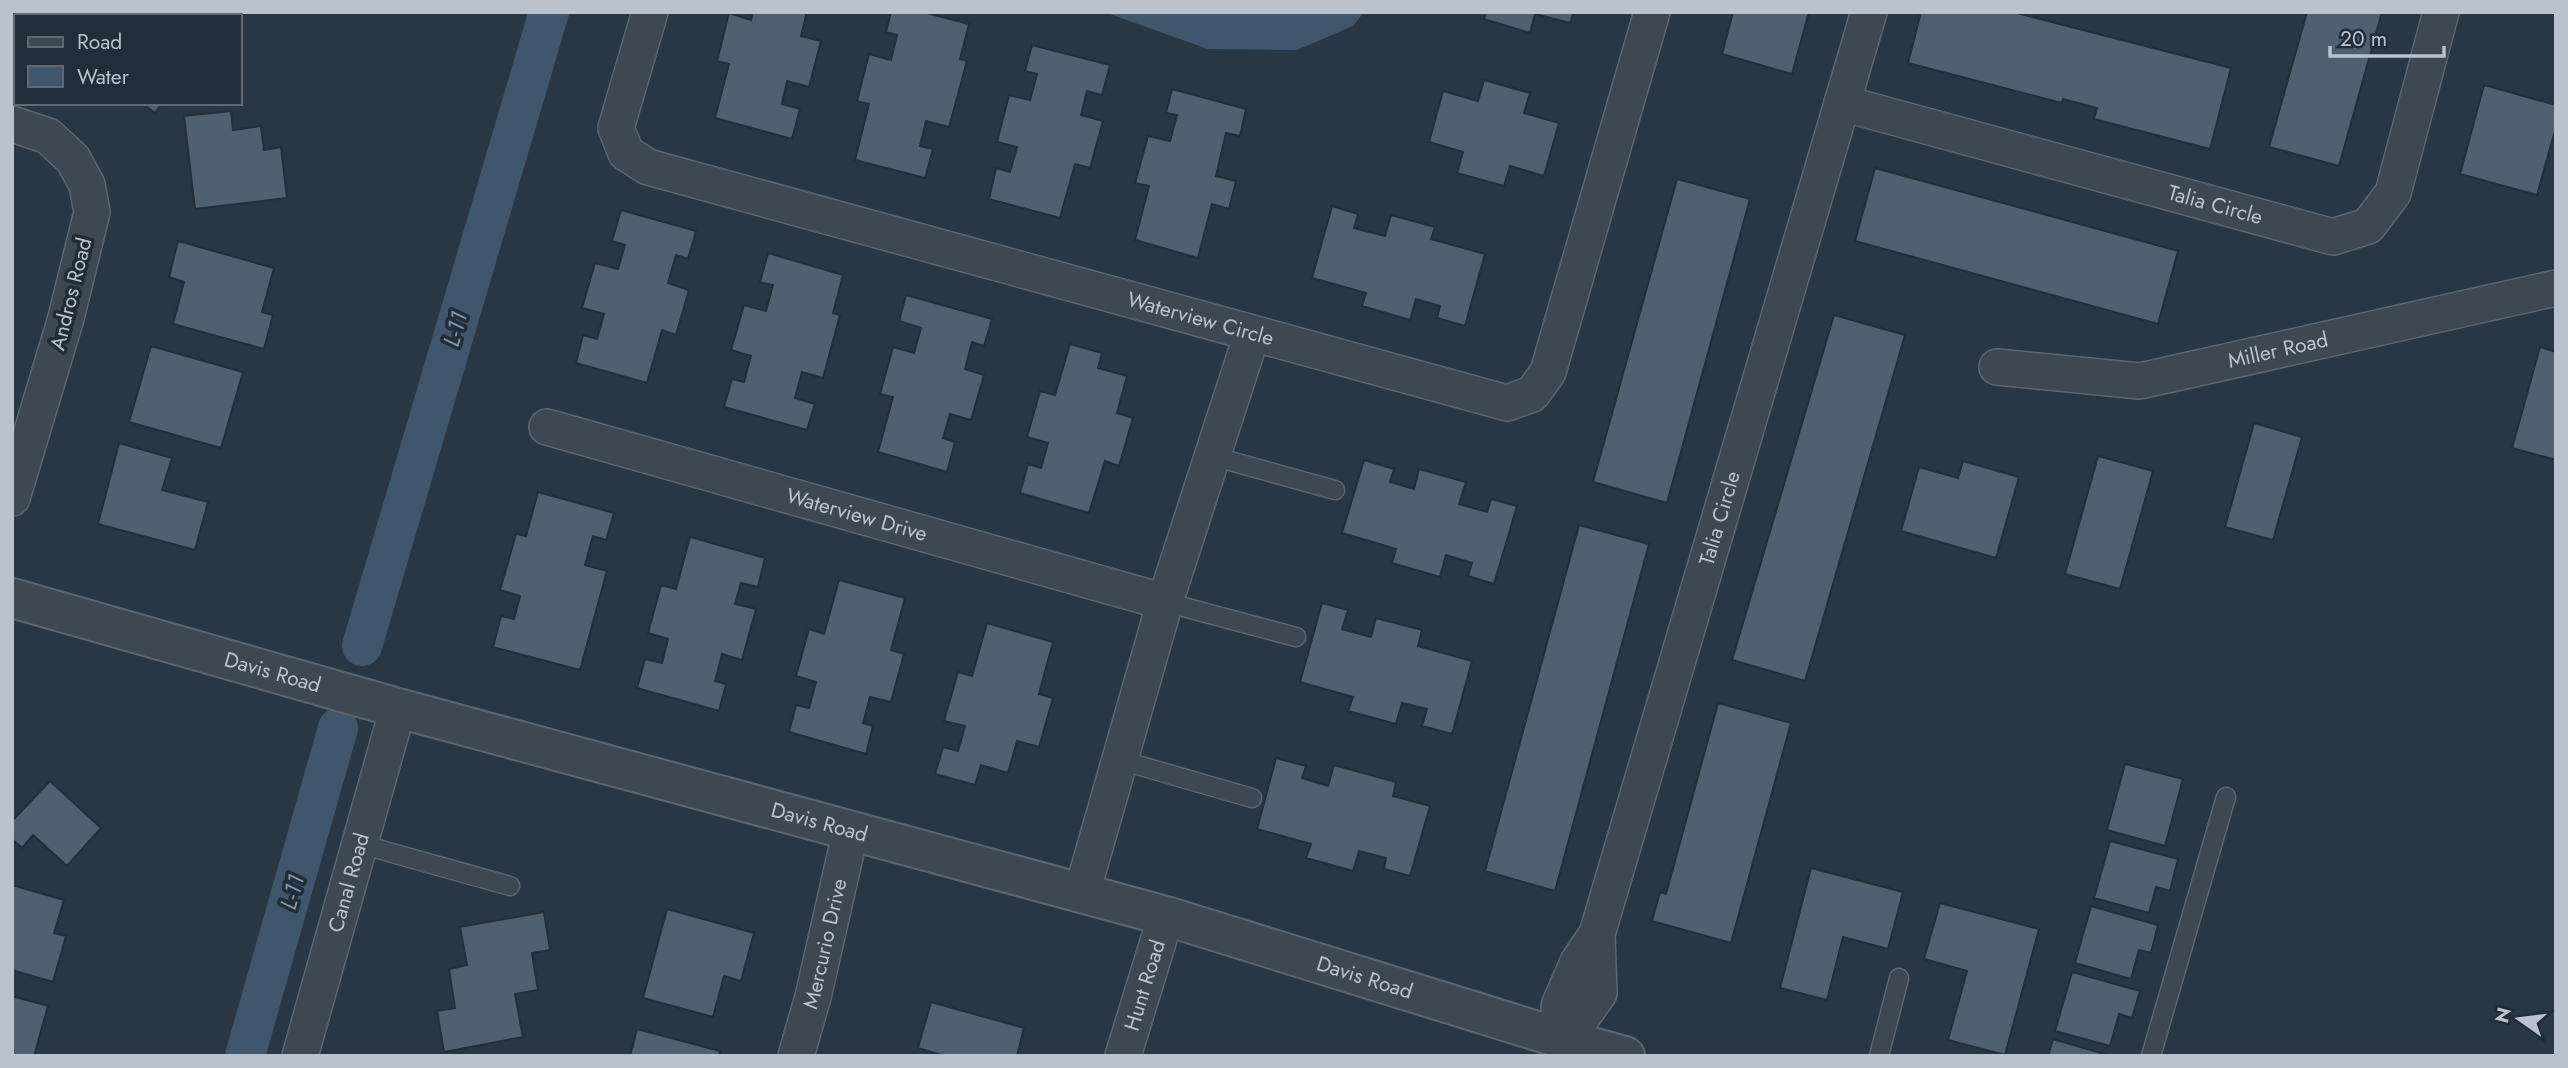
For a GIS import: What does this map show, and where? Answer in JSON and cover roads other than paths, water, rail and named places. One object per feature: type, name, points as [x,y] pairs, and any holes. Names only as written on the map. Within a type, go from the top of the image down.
[{"type":"street","name":"Waterview Circle","points":[[650,12],[616,128],[626,153],[648,167],[1507,403],[1532,394],[1548,372],[1652,12]]},
{"type":"street","name":"Talia Circle","points":[[1563,1048],[1599,993],[1597,934],[1869,12]]},
{"type":"street","name":"Talia Circle","points":[[1842,103],[2333,237],[2368,226],[2393,192],[2441,12]]},
{"type":"street","name":"Andros Road","points":[[12,124],[48,136],[73,159],[87,185],[92,212],[66,318],[12,498]]},
{"type":"street","name":"Miller Road","points":[[1997,367],[2140,381],[2556,288]]},
{"type":"street","points":[[1082,892],[1166,602],[1252,334]]},
{"type":"street","name":"Waterview Drive","points":[[547,427],[1166,602]]},
{"type":"street","name":"Davis Road","points":[[12,598],[398,708],[1082,892],[1166,916],[1563,1048],[1625,1056]]},
{"type":"street","name":"Canal Road","points":[[300,1056],[398,708]]},
{"type":"street","name":"Mercurio Drive","points":[[796,1056],[813,997],[851,830]]},
{"type":"street","name":"Hunt Road","points":[[1123,1056],[1166,916]]},
{"type":"lane","points":[[1212,456],[1335,490]]},
{"type":"lane","points":[[1166,602],[1296,637]]},
{"type":"lane","points":[[1120,760],[1166,776],[1252,798]]},
{"type":"lane","points":[[2151,1056],[2226,797]]},
{"type":"lane","points":[[360,844],[510,886]]},
{"type":"lane","points":[[1879,1056],[1899,978]]},
{"type":"water","points":[[1104,12],[1364,12],[1353,26],[1297,50],[1208,49]]},
{"type":"waterway","name":"L-11","points":[[362,646],[549,12]]},
{"type":"waterway","name":"L-11","points":[[245,1056],[338,728]]}]
